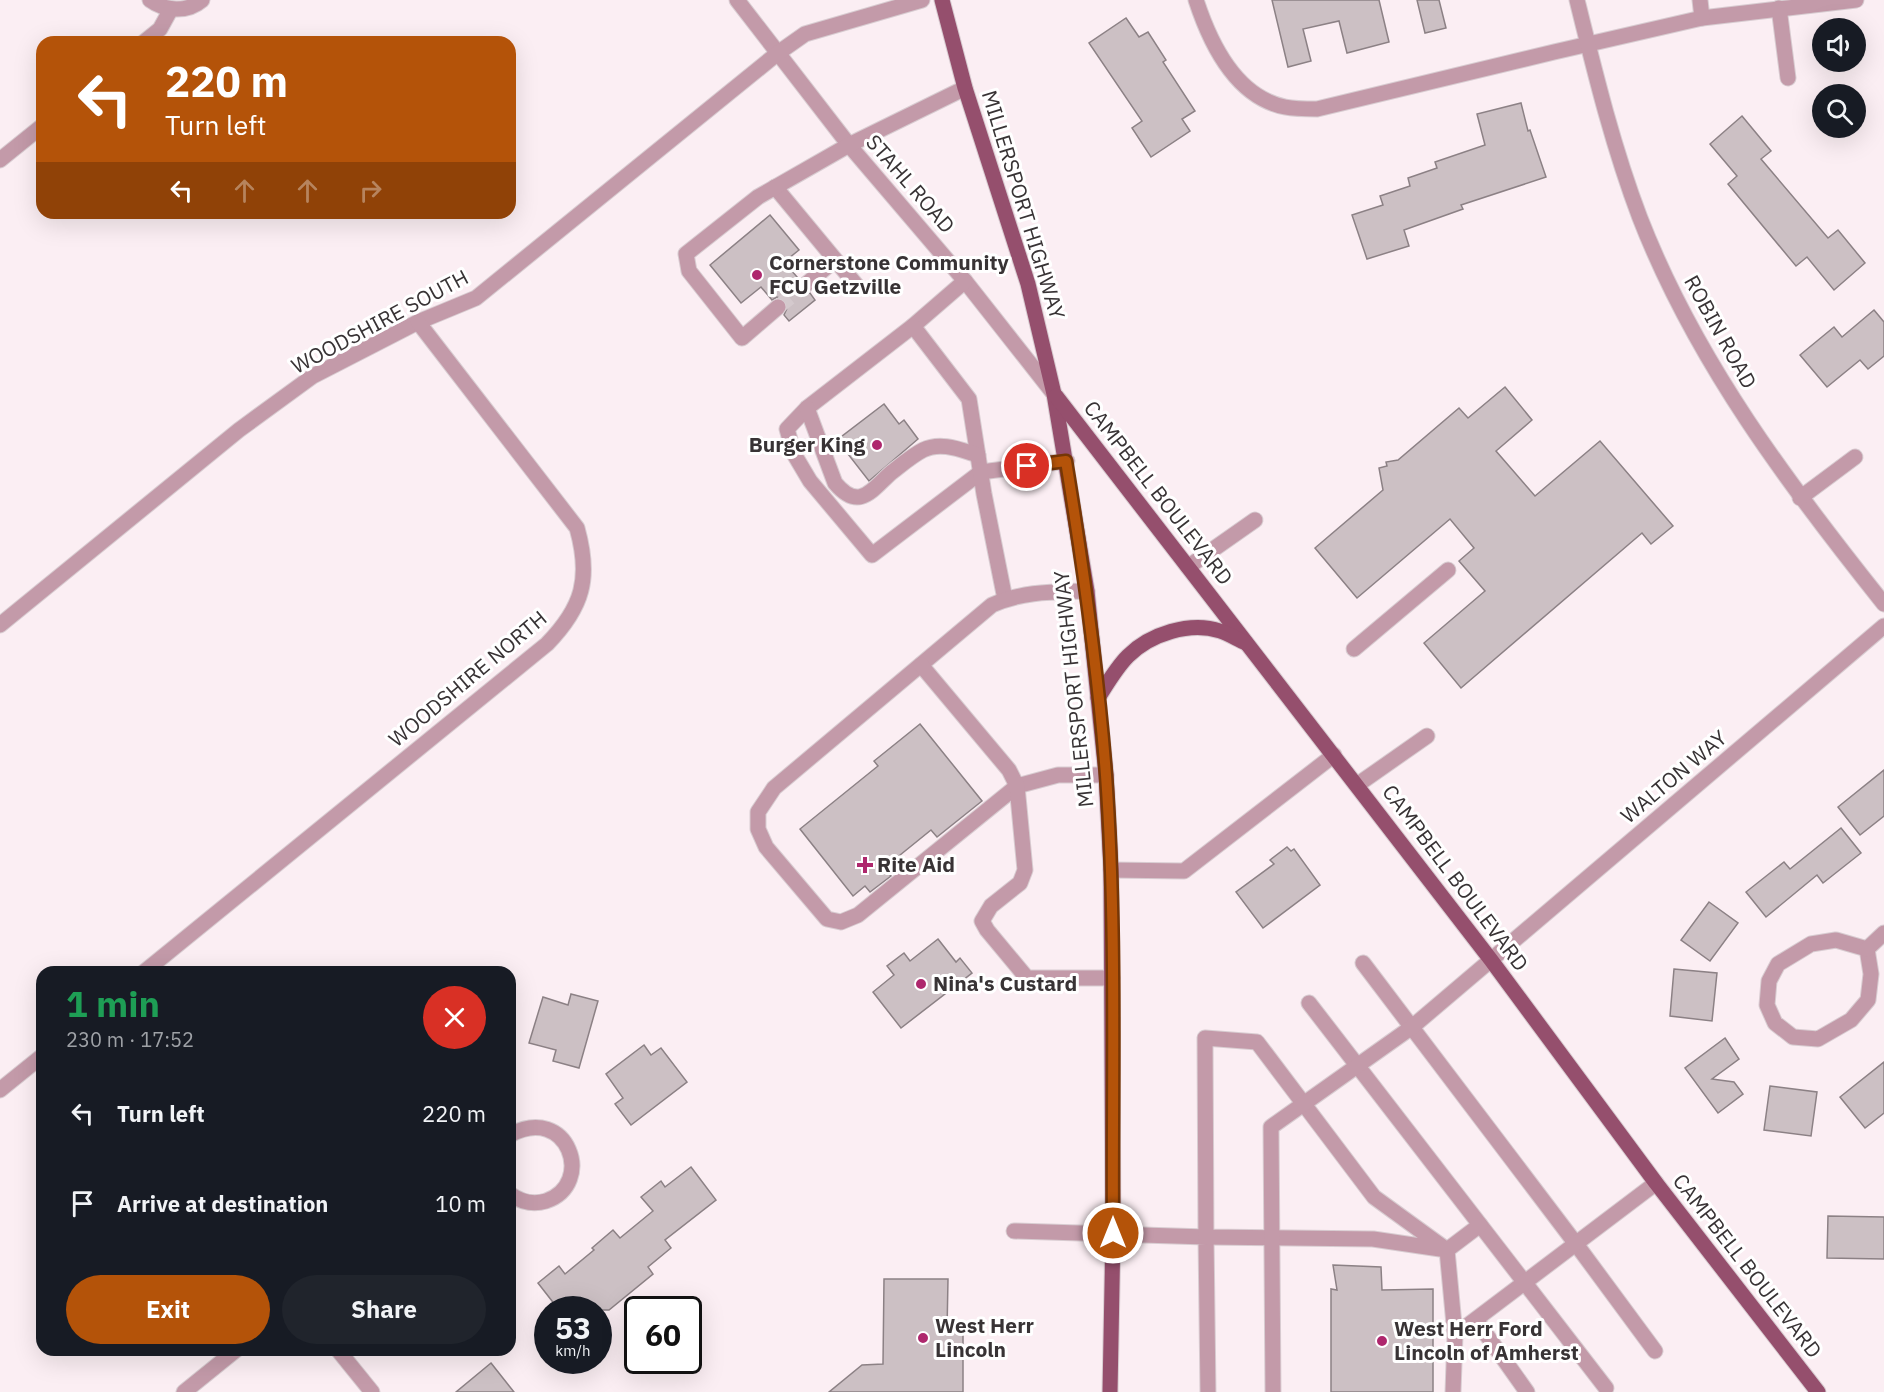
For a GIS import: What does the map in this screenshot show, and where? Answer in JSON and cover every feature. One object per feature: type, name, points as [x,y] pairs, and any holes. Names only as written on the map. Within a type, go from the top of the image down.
[{"type":"main road","name":"MILLERSPORT HIGHWAY","points":[[942,0],[965,88],[1028,284],[1054,394],[1087,591],[1106,775],[1111,870],[1113,1233],[1110,1392]]},
{"type":"main road","name":"CAMPBELL BOULEVARD","points":[[1054,394],[1491,960],[1656,1183],[1818,1392]]},
{"type":"main road","points":[[1098,698],[1129,655],[1145,643],[1167,632],[1201,628],[1219,630],[1247,643]]},
{"type":"street","points":[[150,0],[157,5],[171,9],[185,8],[202,0]]},
{"type":"street","name":"STAHL ROAD","points":[[737,0],[849,145],[966,281],[1054,394]]},
{"type":"street","name":"WOODSHIRE SOUTH","points":[[0,625],[239,430],[313,376],[418,322],[476,298],[778,53],[805,34],[922,0]]},
{"type":"street","points":[[1196,0],[1203,21],[1217,49],[1238,80],[1255,94],[1272,103],[1299,109],[1317,109],[1702,18],[1857,0]]},
{"type":"street","name":"ROBIN ROAD","points":[[1577,0],[1622,168],[1640,219],[1668,282],[1705,354],[1773,461],[1884,604]]},
{"type":"street","points":[[1700,0],[1702,18]]},
{"type":"street","points":[[1779,8],[1788,78]]},
{"type":"street","points":[[151,36],[160,29],[171,9]]},
{"type":"street","points":[[778,308],[742,338],[689,271],[686,254],[758,196],[849,145],[965,88]]},
{"type":"street","points":[[0,160],[36,131]]},
{"type":"street","points":[[775,187],[857,286]]},
{"type":"street","points":[[804,286],[836,260]]},
{"type":"street","points":[[966,281],[914,326],[807,408],[787,429],[794,454],[810,481],[872,555],[981,472],[1066,461]]},
{"type":"street","name":"WOODSHIRE NORTH","points":[[151,966],[547,644],[566,624],[578,604],[585,574],[584,550],[578,528],[418,322]]},
{"type":"street","points":[[914,326],[969,399],[1005,599]]},
{"type":"street","points":[[807,408],[835,483],[852,497],[865,496],[878,488],[891,473],[924,449],[945,446],[978,455]]},
{"type":"street","points":[[1800,498],[1855,457]]},
{"type":"street","points":[[1188,567],[1255,520]]},
{"type":"street","points":[[1354,649],[1448,570]]},
{"type":"street","points":[[1087,591],[1037,592],[1005,599],[992,605],[774,788],[759,812],[758,828],[766,847],[827,919],[841,922],[858,915],[1017,786],[1058,775],[1106,775]]},
{"type":"street","name":"WALTON WAY","points":[[1273,1237],[1271,1127],[1412,1027],[1884,626]]},
{"type":"street","points":[[921,665],[1009,770],[1017,786],[1025,870],[1020,883],[991,906],[982,921],[987,930],[1028,978],[1112,978]]},
{"type":"street","points":[[1357,785],[1427,736]]},
{"type":"street","points":[[1111,870],[1184,872],[1334,755]]},
{"type":"street","points":[[1867,949],[1884,933]]},
{"type":"street","points":[[1836,940],[1867,949],[1871,974],[1868,1000],[1851,1020],[1818,1039],[1793,1037],[1775,1023],[1767,1005],[1769,981],[1778,964],[1810,944],[1836,940]]},
{"type":"street","points":[[1363,963],[1655,1351]]},
{"type":"street","points":[[1309,1003],[1605,1388]]},
{"type":"street","points":[[1208,1392],[1205,1038],[1257,1042],[1374,1197],[1447,1250],[1455,1335],[1453,1392]]},
{"type":"street","points":[[0,1090],[36,1061]]},
{"type":"street","points":[[516,1132],[534,1127],[547,1129],[558,1136],[567,1145],[572,1168],[569,1180],[562,1191],[553,1198],[529,1203],[516,1198]]},
{"type":"street","points":[[1455,1335],[1656,1183]]},
{"type":"street","points":[[1014,1231],[1373,1239],[1447,1250],[1480,1224]]},
{"type":"street","points":[[1273,1237],[1273,1392]]},
{"type":"street","points":[[1476,1320],[1527,1392]]},
{"type":"street","points":[[183,1392],[228,1356]]},
{"type":"street","points":[[343,1356],[372,1392]]},
{"type":"building","points":[[1272,0],[1379,0],[1389,42],[1347,53],[1339,21],[1303,29],[1311,61],[1288,67]]},
{"type":"building","points":[[1417,0],[1439,0],[1446,28],[1425,33]]},
{"type":"building","points":[[1126,18],[1139,37],[1148,32],[1166,60],[1163,62],[1195,111],[1182,119],[1190,131],[1151,157],[1132,128],[1142,121],[1089,43]]},
{"type":"building","points":[[1521,103],[1528,131],[1530,130],[1546,177],[1461,205],[1463,209],[1404,230],[1409,246],[1367,259],[1352,215],[1383,205],[1380,196],[1410,186],[1408,178],[1437,168],[1435,162],[1485,145],[1477,114]]},
{"type":"building","points":[[1742,116],[1771,151],[1761,159],[1828,238],[1838,230],[1865,263],[1834,290],[1807,257],[1796,266],[1728,184],[1737,176],[1710,144]]},
{"type":"building","name":"Cornerstone Community FCU Getzville","points":[[770,215],[799,250],[784,262],[798,278],[795,283],[796,292],[801,295],[810,293],[815,300],[789,321],[784,315],[788,306],[785,300],[777,297],[772,300],[761,287],[741,303],[710,265]]},
{"type":"building","points":[[1874,310],[1884,322],[1884,356],[1868,369],[1860,360],[1827,387],[1800,355],[1834,327],[1842,337]]},
{"type":"building","points":[[1505,387],[1532,420],[1496,451],[1535,496],[1600,441],[1673,526],[1651,544],[1642,533],[1461,688],[1424,643],[1485,591],[1459,561],[1474,548],[1450,519],[1357,598],[1315,548],[1383,490],[1379,468],[1387,466],[1386,462],[1398,460],[1459,408],[1468,418]]},
{"type":"building","name":"Burger King","points":[[884,404],[899,424],[904,420],[918,439],[869,481],[837,440]]},
{"type":"building","name":"Rite Aid","points":[[920,724],[982,801],[937,837],[931,830],[884,868],[891,876],[870,892],[865,886],[853,896],[800,829],[878,766],[874,761]]},
{"type":"building","points":[[1884,770],[1884,816],[1860,835],[1838,807]]},
{"type":"building","points":[[1841,828],[1861,853],[1823,883],[1817,875],[1766,917],[1746,892],[1784,862],[1790,869]]},
{"type":"building","points":[[1287,847],[1291,851],[1294,849],[1320,885],[1263,928],[1236,892],[1274,864],[1270,860]]},
{"type":"building","points":[[1709,902],[1738,923],[1710,961],[1681,940]]},
{"type":"building","name":"Nina's Custard","points":[[938,939],[956,962],[960,958],[972,973],[901,1028],[873,992],[894,975],[887,966],[904,953],[910,961]]},
{"type":"building","points":[[1674,969],[1717,973],[1712,1021],[1670,1016]]},
{"type":"building","points":[[571,994],[598,1001],[579,1068],[553,1061],[556,1050],[529,1043],[543,997],[568,1005]]},
{"type":"building","points":[[1725,1038],[1739,1059],[1712,1079],[1734,1082],[1743,1094],[1718,1113],[1685,1068]]},
{"type":"building","points":[[644,1045],[651,1055],[661,1048],[687,1082],[631,1125],[615,1104],[623,1098],[606,1074]]},
{"type":"building","points":[[1884,1062],[1884,1113],[1865,1128],[1840,1097]]},
{"type":"building","points":[[1770,1086],[1817,1092],[1811,1136],[1764,1130]]},
{"type":"building","points":[[691,1167],[716,1200],[665,1240],[671,1248],[648,1267],[653,1274],[612,1308],[612,1296],[548,1296],[538,1283],[559,1266],[565,1274],[594,1250],[592,1248],[613,1230],[620,1238],[653,1211],[641,1197],[661,1181],[665,1187]]},
{"type":"building","points":[[1828,1216],[1884,1217],[1884,1259],[1827,1258]]},
{"type":"building","name":"West Herr Ford Lincoln of Amherst","points":[[1333,1265],[1381,1267],[1382,1290],[1433,1289],[1433,1392],[1331,1392],[1331,1289],[1337,1290]]},
{"type":"building","name":"West Herr Lincoln","points":[[884,1279],[948,1279],[947,1331],[963,1331],[963,1392],[829,1392],[862,1365],[883,1364]]},
{"type":"building","points":[[491,1363],[514,1392],[456,1392]]},
{"type":"tunnel","points":[[778,307],[804,286]]},
{"type":"place","name":"Cornerstone Community FCU Getzville","points":[[757,275]]},
{"type":"place","name":"Burger King","points":[[877,445]]},
{"type":"place","name":"Rite Aid","points":[[865,865]]},
{"type":"place","name":"Nina's Custard","points":[[921,984]]},
{"type":"place","name":"West Herr Lincoln","points":[[923,1338]]},
{"type":"place","name":"West Herr Ford Lincoln of Amherst","points":[[1382,1341]]},
{"type":"route","points":[[1027,466],[1066,461],[1087,591],[1106,775],[1111,870],[1113,1233]]}]
